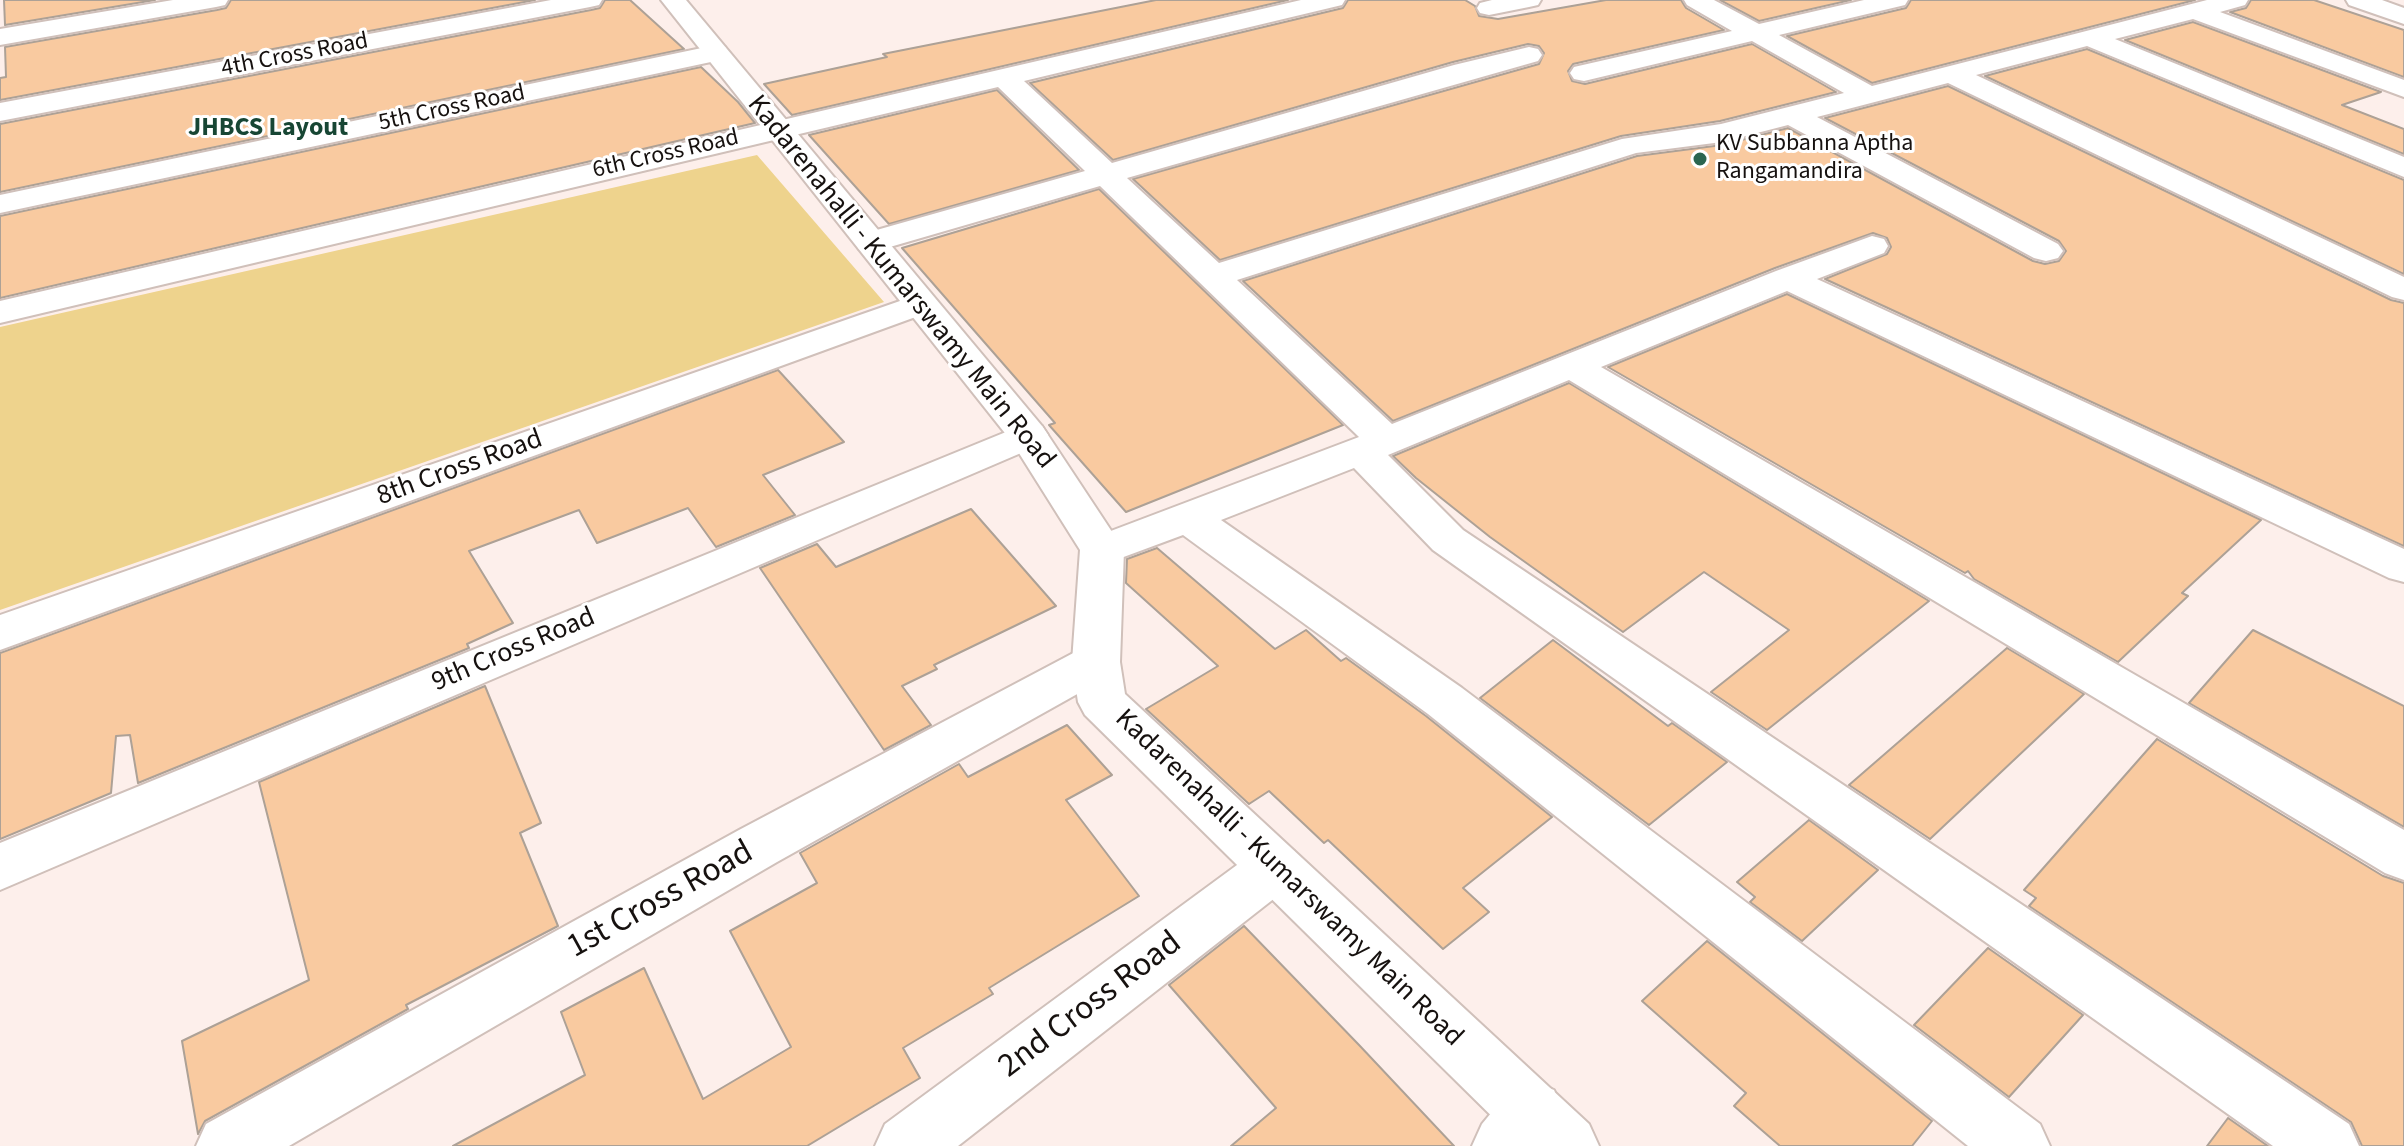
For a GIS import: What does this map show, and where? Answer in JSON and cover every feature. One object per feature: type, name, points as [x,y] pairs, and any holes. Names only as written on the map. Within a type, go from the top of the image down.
[{"type":"street","points":[[0,37],[216,0]]},
{"type":"street","name":"4th Cross Road","points":[[0,112],[590,0]]},
{"type":"street","name":"Kadarenahalli - Kumarswamy Main Road","points":[[673,0],[1028,435],[1102,550],[1096,662],[1102,702],[1275,867],[1534,1135]]},
{"type":"street","name":"6th Cross Road","points":[[0,312],[1333,0]]},
{"type":"street","points":[[1489,8],[1529,0]]},
{"type":"street","points":[[1696,0],[1868,95]]},
{"type":"street","points":[[1584,73],[1896,0]]},
{"type":"street","points":[[1213,276],[1632,145],[1722,133],[2236,0]]},
{"type":"street","points":[[2358,0],[2404,16]]},
{"type":"street","points":[[2195,11],[2404,89]]},
{"type":"street","points":[[2089,38],[2404,168]]},
{"type":"street","name":"5th Cross Road","points":[[0,204],[716,53]]},
{"type":"street","points":[[871,242],[1529,55]]},
{"type":"street","points":[[1951,74],[2404,290]]},
{"type":"street","points":[[1003,76],[1213,276],[1373,446],[1448,540],[2327,1146]]},
{"type":"street","points":[[1792,115],[2046,251]]},
{"type":"street","points":[[1102,550],[1373,446],[1872,246]]},
{"type":"street","points":[[2267,263],[2312,247]]},
{"type":"street","points":[[1788,278],[2404,567]]},
{"type":"street","name":"8th Cross Road","points":[[0,633],[920,304]]},
{"type":"street","points":[[1572,366],[2404,857]]},
{"type":"street","name":"9th Cross Road","points":[[0,867],[1028,435]]},
{"type":"street","points":[[1188,517],[1445,701],[2018,1146]]},
{"type":"street","name":"1st Cross Road","points":[[228,1146],[758,846],[1096,662]]},
{"type":"street","name":"2nd Cross Road","points":[[907,1146],[1275,867]]},
{"type":"shaded area","points":[[757,155],[884,302],[0,610],[0,327]]},
{"type":"building","points":[[4,0],[155,0],[5,25]]},
{"type":"building","points":[[231,0],[535,0],[0,100],[0,78],[6,77],[5,47],[217,10],[226,8]]},
{"type":"building","points":[[605,0],[630,0],[684,49],[0,192],[0,124],[591,10],[600,8]]},
{"type":"building","points":[[1156,0],[1288,0],[792,115],[764,84],[887,57],[883,54]]},
{"type":"building","points":[[1348,0],[1465,0],[1475,6],[1479,16],[1498,19],[1606,0],[1681,0],[1686,8],[1724,30],[1573,64],[1568,71],[1572,81],[1585,84],[1752,44],[1836,92],[1720,121],[1621,136],[1220,260],[1133,179],[1539,64],[1544,53],[1539,46],[1528,44],[1453,62],[1113,160],[1030,83],[1343,8]]},
{"type":"building","points":[[1720,0],[1851,0],[1759,21]]},
{"type":"building","points":[[1911,0],[2195,0],[1872,83],[1787,36],[1906,8]]},
{"type":"building","points":[[2251,0],[2314,0],[2404,30],[2404,77],[2230,12],[2246,8]]},
{"type":"building","points":[[2193,22],[2381,92],[2342,105],[2404,129],[2404,154],[2125,40]]},
{"type":"building","points":[[2087,49],[2404,180],[2404,274],[1985,76]]},
{"type":"building","points":[[701,67],[755,123],[0,298],[0,216]]},
{"type":"building","points":[[1948,86],[2391,300],[2404,303],[2404,546],[1825,279],[1887,254],[1891,247],[1887,238],[1873,233],[1775,268],[1393,421],[1243,281],[1637,156],[1722,145],[1788,128],[2033,261],[2045,264],[2059,261],[2066,251],[2059,241],[1825,118]]},
{"type":"building","points":[[997,90],[1079,170],[889,224],[809,135]]},
{"type":"building","points":[[1099,189],[1343,425],[1126,512],[1049,425],[1055,423],[902,248]]},
{"type":"building","points":[[1787,294],[2261,520],[2182,593],[2188,596],[2118,662],[1974,579],[1968,571],[1965,573],[1608,367]]},
{"type":"building","points":[[778,370],[844,442],[763,475],[795,515],[716,547],[688,508],[597,543],[579,510],[469,551],[513,623],[467,644],[469,648],[138,783],[130,735],[116,736],[111,793],[0,839],[0,653]]},
{"type":"building","points":[[1569,383],[1929,601],[1767,730],[1711,692],[1789,630],[1704,572],[1623,632],[1490,537],[1393,456]]},
{"type":"building","points":[[971,509],[1056,606],[934,665],[937,669],[902,686],[931,725],[884,750],[760,568],[817,544],[836,567]]},
{"type":"building","points":[[1157,548],[1275,649],[1306,630],[1341,661],[1346,658],[1426,716],[1552,817],[1463,888],[1489,912],[1443,949],[1328,840],[1324,843],[1269,791],[1249,804],[1146,709],[1218,666],[1126,583],[1127,559]]},
{"type":"building","points":[[2253,630],[2404,706],[2404,827],[2189,703]]},
{"type":"building","points":[[1553,640],[1668,726],[1672,723],[1727,762],[1649,825],[1480,698]]},
{"type":"building","points":[[2007,648],[2084,694],[1930,839],[1849,785]]},
{"type":"building","points":[[485,686],[541,823],[520,833],[558,926],[406,1005],[408,1009],[205,1121],[198,1134],[182,1041],[309,980],[259,782]]},
{"type":"building","points":[[1067,725],[1112,775],[1066,800],[1139,896],[989,988],[993,994],[903,1048],[920,1078],[807,1146],[453,1146],[585,1075],[561,1012],[644,968],[703,1099],[791,1047],[730,931],[817,883],[800,853],[959,764],[968,777]]},
{"type":"building","points":[[2157,739],[2383,876],[2404,883],[2404,1146],[2362,1146],[2351,1122],[2029,906],[2036,898],[2024,890]]},
{"type":"building","points":[[1809,820],[1878,870],[1802,941],[1750,902],[1755,897],[1737,882]]},
{"type":"building","points":[[1244,926],[1454,1146],[1231,1146],[1276,1108],[1169,985]]},
{"type":"building","points":[[1707,941],[1932,1121],[1912,1146],[1780,1146],[1734,1106],[1746,1093],[1642,1001]]},
{"type":"building","points":[[1988,948],[2083,1015],[2009,1097],[1914,1025]]},
{"type":"building","points":[[2228,1118],[2268,1146],[2207,1146]]},
{"type":"place","name":"KV Subbanna Aptha Rangamandira","points":[[1700,159]]},
{"type":"district","name":"JHBCS Layout","points":[[268,129]]}]
